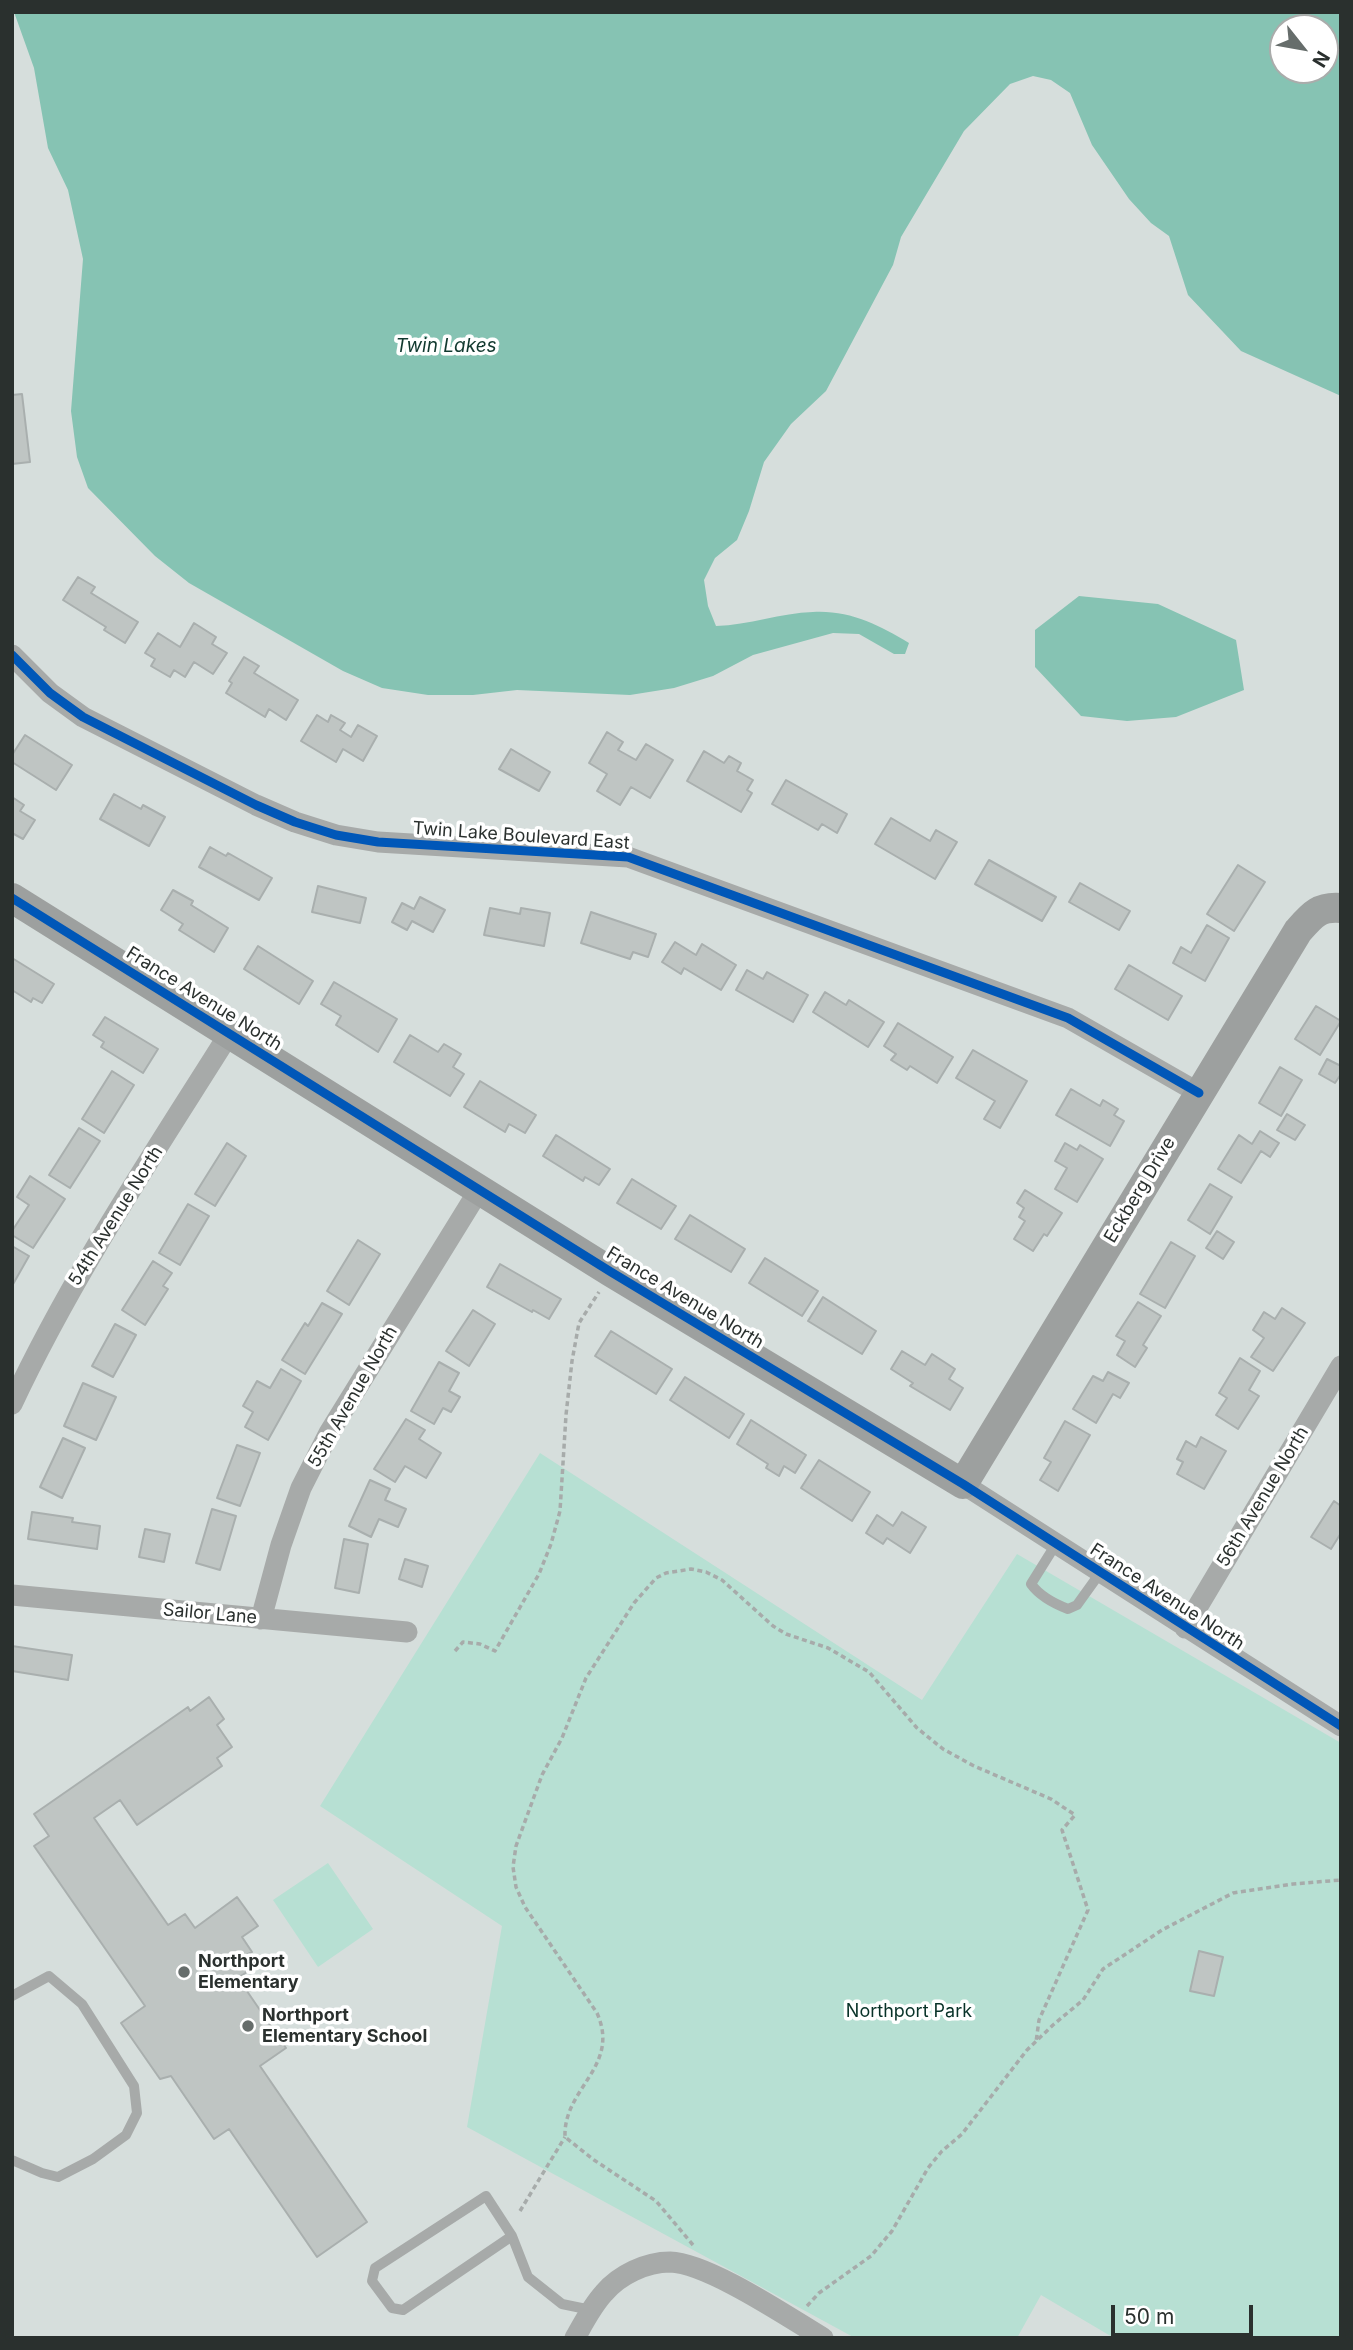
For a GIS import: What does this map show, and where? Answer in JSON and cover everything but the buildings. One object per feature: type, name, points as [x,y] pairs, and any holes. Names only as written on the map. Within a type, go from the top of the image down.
[{"type":"street","name":"Twin Lake Boulevard East","points":[[12,655],[50,693],[83,717],[295,822],[336,835],[378,842],[628,857],[1068,1018],[1199,1093]]},
{"type":"street","name":"France Avenue North","points":[[12,898],[611,1272],[963,1484],[1341,1726]]},
{"type":"street","name":"Eckberg Drive","points":[[963,1484],[1298,931],[1311,915],[1334,907]]},
{"type":"street","name":"54th Avenue North","points":[[12,1404],[43,1339],[77,1278],[229,1034]]},
{"type":"street","name":"55th Avenue North","points":[[261,1619],[281,1545],[297,1500],[328,1433],[479,1190]]},
{"type":"street","name":"56th Avenue North","points":[[1185,1628],[1341,1366]]},
{"type":"street","name":"Sailor Lane","points":[[12,1595],[407,1632]]},
{"type":"street","points":[[575,2338],[590,2310],[605,2291],[625,2275],[647,2266],[670,2262],[694,2267],[716,2276],[823,2338]]},
{"type":"lane","points":[[1056,1544],[1031,1584],[1058,1605],[1068,1609],[1077,1605],[1100,1573]]},
{"type":"lane","points":[[12,1996],[49,1976],[82,2004],[134,2086],[138,2113],[127,2135],[93,2160],[58,2177],[12,2160]]},
{"type":"lane","points":[[512,2236],[402,2310],[392,2308],[373,2281],[375,2268],[486,2196],[512,2236],[528,2277],[562,2304],[590,2310]]},
{"type":"path","points":[[455,1651],[463,1642],[480,1644],[495,1651],[539,1574],[561,1511],[566,1415],[579,1323],[611,1272]]},
{"type":"path","points":[[520,2211],[565,2137],[567,2115],[598,2062],[604,2033],[597,2013],[525,1908],[516,1886],[513,1867],[516,1846],[542,1775],[562,1738],[586,1678],[647,1588],[656,1578],[678,1570],[706,1572],[722,1580],[772,1626],[786,1634],[828,1648],[869,1672],[917,1728],[943,1749],[981,1769],[1051,1798],[1076,1815],[1062,1830],[1088,1910],[1039,2020],[1036,2042]]},
{"type":"path","points":[[797,2323],[806,2307],[819,2293],[871,2256],[878,2248],[892,2231],[928,2168],[942,2151],[962,2134],[1036,2042],[1083,2000],[1103,1969],[1162,1930],[1233,1893],[1293,1884],[1341,1881]]},
{"type":"path","points":[[565,2137],[594,2160],[656,2201],[716,2276]]},
{"type":"green space","name":"Northport Park","points":[[540,1453],[922,1700],[1017,1554],[1341,1743],[1339,2338],[1114,2338],[1041,2295],[1017,2338],[855,2338],[467,2127],[502,1926],[320,1806]]},
{"type":"green space","points":[[328,1863],[373,1929],[318,1967],[273,1900]]},
{"type":"water","name":"Twin Lakes","points":[[14,12],[1341,12],[1341,396],[1241,351],[1188,295],[1169,236],[1151,223],[1129,199],[1092,145],[1070,93],[1051,80],[1033,76],[1010,84],[964,131],[901,237],[893,265],[826,391],[791,424],[764,462],[737,540],[715,558],[704,580],[708,606],[716,626],[801,613],[839,613],[887,630],[909,643],[905,654],[894,654],[859,634],[833,633],[753,655],[713,676],[674,688],[630,695],[517,690],[473,695],[428,695],[382,688],[343,671],[189,583],[155,556],[88,488],[77,457],[71,411],[83,259],[68,190],[48,148],[34,68]]},
{"type":"water","points":[[1079,596],[1158,604],[1236,640],[1244,690],[1176,717],[1127,721],[1081,716],[1035,667],[1035,630]]},
{"type":"cycle path","points":[[12,655],[50,693],[83,717],[295,822],[336,835],[378,842],[628,857],[1068,1018],[1199,1093]]},
{"type":"cycle path","points":[[12,898],[611,1272],[963,1484],[1341,1726]]},
{"type":"place","name":"Northport Elementary","points":[[184,1972]]},
{"type":"place","name":"Northport Elementary School","points":[[248,2026]]}]
